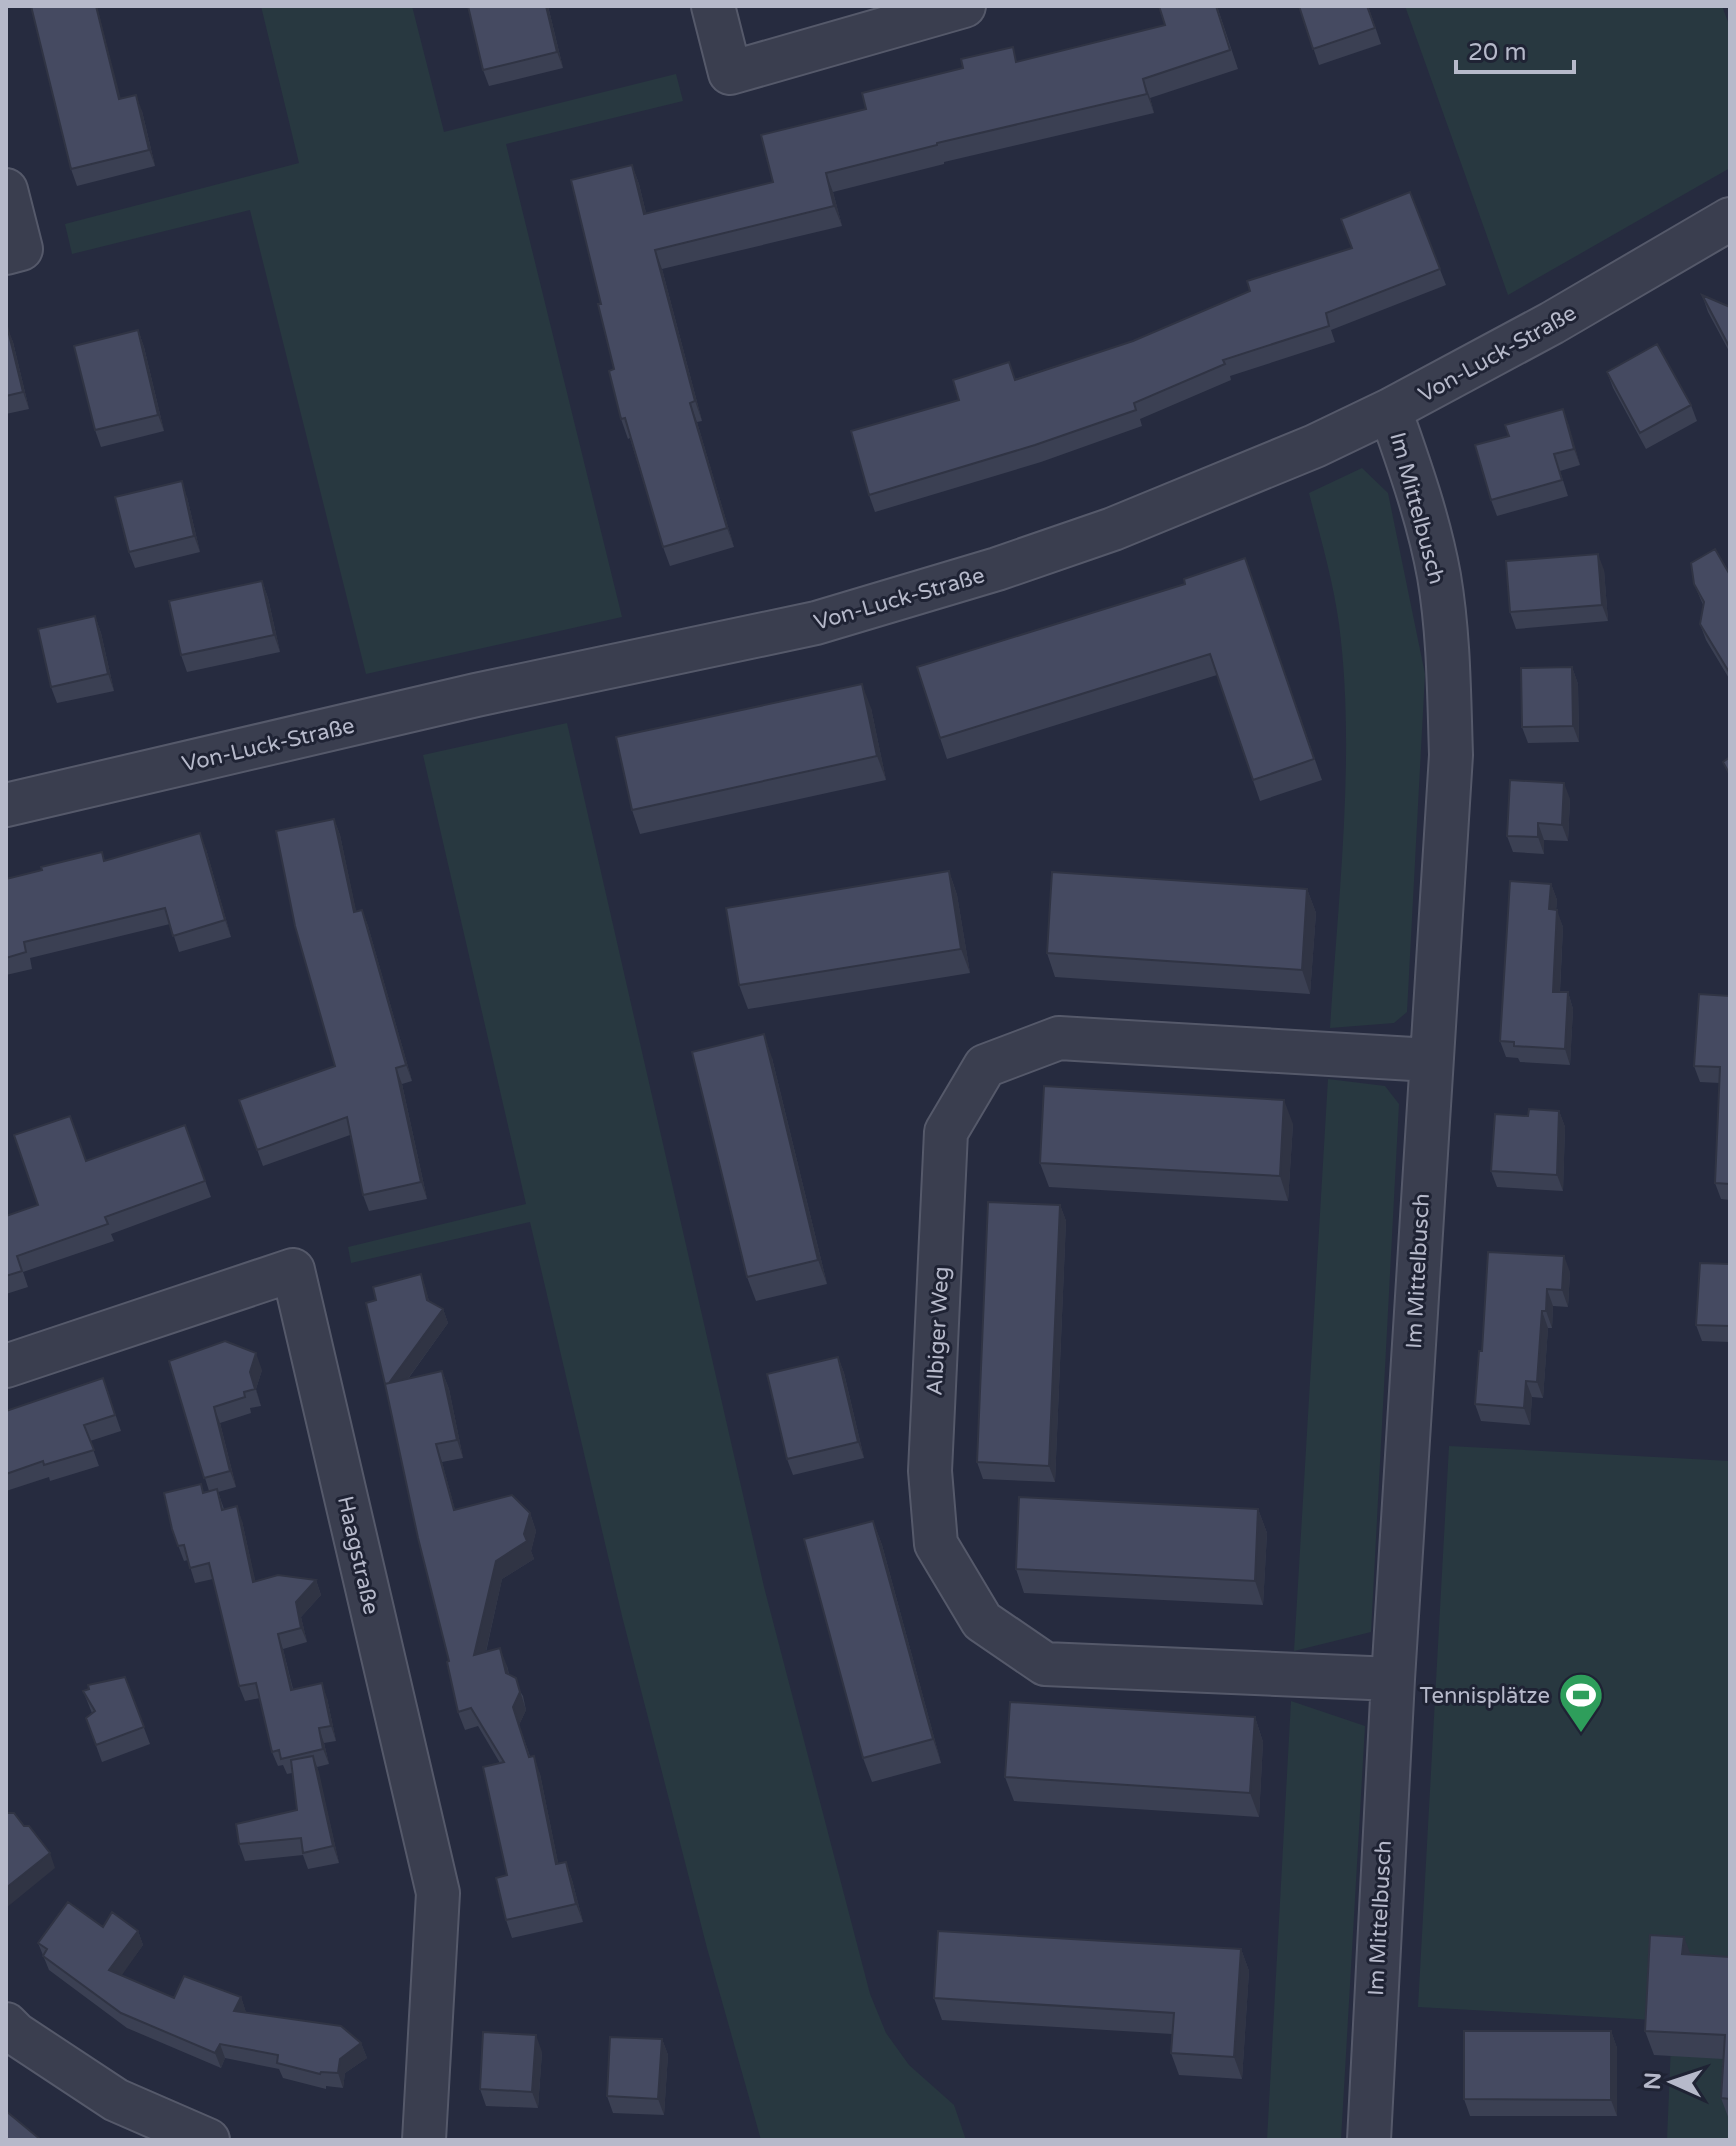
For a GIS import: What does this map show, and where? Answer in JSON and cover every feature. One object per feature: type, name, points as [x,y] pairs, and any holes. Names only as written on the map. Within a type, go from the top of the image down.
[{"type":"street","points":[[713,6],[730,73],[964,6]]},
{"type":"street","points":[[6,190],[21,249],[6,253]]},
{"type":"street","name":"Von-Luck-Straße","points":[[6,805],[476,695],[816,623],[997,569],[1113,529],[1315,446],[1390,410],[1552,323],[1730,219]]},
{"type":"street","name":"Im Mittelbusch","points":[[1369,2140],[1393,1679],[1451,755],[1447,638],[1439,575],[1390,410]]},
{"type":"street","name":"Albiger Weg","points":[[1393,1679],[1045,1664],[982,1621],[936,1544],[930,1471],[946,1132],[985,1066],[1059,1038],[1430,1060]]},
{"type":"street","name":"Haagstraße","points":[[6,1366],[293,1270],[438,1893],[424,2140]]},
{"type":"street","points":[[6,2024],[16,2034],[116,2100],[208,2140]]},
{"type":"shaded area","points":[[261,6],[412,6],[444,132],[676,74],[683,101],[506,144],[622,617],[366,674],[250,210],[72,254],[65,224],[299,163]]},
{"type":"shaded area","points":[[1405,6],[1722,6],[1730,27],[1730,168],[1508,295]]},
{"type":"shaded area","points":[[1362,468],[1388,493],[1425,674],[1407,1012],[1394,1023],[1330,1028],[1344,826],[1346,723],[1339,624],[1309,493]]},
{"type":"shaded area","points":[[567,723],[764,1587],[870,1994],[886,2033],[909,2065],[954,2105],[966,2140],[761,2140],[707,1948],[622,1616],[530,1222],[351,1263],[348,1247],[526,1204],[423,755]]},
{"type":"shaded area","points":[[1328,1079],[1385,1086],[1399,1104],[1371,1632],[1294,1651]]},
{"type":"shaded area","name":"Tennisplätze","points":[[1449,1446],[1730,1461],[1730,2140],[1667,2140],[1672,2021],[1418,2007]]},
{"type":"shaded area","points":[[1291,1701],[1365,1726],[1341,2140],[1267,2140]]},
{"type":"building","points":[[31,6],[96,6],[119,99],[136,95],[149,150],[71,169]]},
{"type":"building","points":[[468,6],[546,6],[557,52],[483,70]]},
{"type":"building","points":[[1159,6],[1216,6],[1230,50],[1143,79],[1147,94],[937,143],[826,173],[834,206],[655,250],[695,401],[690,403],[727,528],[663,547],[625,418],[621,419],[609,371],[614,369],[598,304],[601,304],[571,180],[632,165],[644,214],[773,182],[761,135],[866,109],[862,93],[963,68],[961,59],[1013,47],[1016,62],[1165,25]]},
{"type":"building","points":[[1299,6],[1367,6],[1375,28],[1313,49]]},
{"type":"building","points":[[1410,192],[1440,269],[1326,313],[1329,326],[1223,360],[1225,364],[1134,403],[1136,410],[1035,445],[869,495],[851,431],[959,400],[953,380],[1009,362],[1015,380],[1133,341],[1250,291],[1247,281],[1352,248],[1341,219]]},
{"type":"building","points":[[1702,295],[1730,307],[1730,348]]},
{"type":"building","points":[[6,326],[23,392],[6,396]]},
{"type":"building","points":[[138,330],[158,415],[95,430],[74,346]]},
{"type":"building","points":[[1657,344],[1691,405],[1640,433],[1607,372]]},
{"type":"building","points":[[1563,409],[1574,449],[1554,454],[1562,480],[1491,500],[1475,445],[1509,436],[1505,425]]},
{"type":"building","points":[[182,481],[194,536],[129,552],[115,497]]},
{"type":"building","points":[[1715,549],[1730,575],[1729,672],[1700,624],[1704,602],[1694,584],[1691,563]]},
{"type":"building","points":[[1598,554],[1602,605],[1510,612],[1506,561]]},
{"type":"building","points":[[1245,558],[1314,759],[1253,780],[1210,654],[940,738],[917,667],[1185,584],[1184,579]]},
{"type":"building","points":[[262,581],[274,635],[181,655],[169,601]]},
{"type":"building","points":[[95,616],[108,674],[51,687],[38,629]]},
{"type":"building","points":[[1572,667],[1573,726],[1522,727],[1521,668]]},
{"type":"building","points":[[862,684],[877,756],[632,810],[616,737]]},
{"type":"building","points":[[1730,757],[1730,775],[1723,762]]},
{"type":"building","points":[[1510,780],[1564,783],[1562,825],[1538,823],[1538,837],[1507,836]]},
{"type":"building","points":[[334,819],[354,912],[362,910],[406,1065],[396,1068],[421,1182],[363,1195],[347,1117],[257,1150],[239,1100],[335,1066],[295,926],[276,831]]},
{"type":"building","points":[[200,833],[225,920],[173,936],[165,908],[24,942],[26,952],[6,958],[6,879],[102,852],[104,861]]},
{"type":"building","points":[[949,871],[961,949],[739,985],[726,908]]},
{"type":"building","points":[[1052,872],[1307,889],[1302,970],[1047,953]]},
{"type":"building","points":[[1510,881],[1551,884],[1549,909],[1557,910],[1553,992],[1568,992],[1565,1049],[1514,1046],[1514,1042],[1500,1041]]},
{"type":"building","points":[[1699,994],[1730,996],[1730,1184],[1715,1183],[1720,1067],[1694,1066]]},
{"type":"building","points":[[764,1034],[818,1260],[747,1277],[692,1052]]},
{"type":"building","points":[[1044,1086],[1284,1100],[1280,1176],[1040,1163]]},
{"type":"building","points":[[1529,1109],[1559,1111],[1557,1175],[1491,1171],[1495,1114],[1528,1116]]},
{"type":"building","points":[[70,1116],[86,1161],[185,1125],[205,1181],[105,1217],[108,1224],[17,1256],[22,1271],[6,1276],[6,1216],[38,1205],[14,1135]]},
{"type":"building","points":[[988,1202],[1060,1205],[1049,1466],[977,1462]]},
{"type":"building","points":[[1488,1252],[1564,1256],[1562,1290],[1547,1289],[1546,1311],[1542,1311],[1537,1382],[1526,1381],[1524,1408],[1475,1404],[1479,1351],[1482,1351]]},
{"type":"building","points":[[1700,1263],[1730,1264],[1730,1326],[1696,1325]]},
{"type":"building","points":[[421,1274],[427,1300],[443,1309],[389,1383],[385,1384],[366,1303],[376,1300],[373,1287]]},
{"type":"building","points":[[225,1341],[256,1353],[250,1372],[255,1389],[244,1392],[245,1397],[214,1407],[230,1471],[204,1478],[169,1361]]},
{"type":"building","points":[[838,1357],[858,1442],[787,1459],[767,1374]]},
{"type":"building","points":[[442,1371],[457,1440],[436,1444],[454,1510],[512,1495],[530,1513],[524,1534],[527,1541],[496,1561],[474,1655],[500,1648],[506,1673],[516,1678],[520,1692],[513,1707],[529,1757],[534,1756],[556,1864],[566,1862],[576,1904],[506,1920],[496,1878],[507,1875],[483,1767],[504,1762],[471,1708],[458,1712],[385,1384]]},
{"type":"building","points":[[103,1378],[115,1415],[84,1425],[94,1450],[44,1465],[43,1461],[6,1474],[6,1411]]},
{"type":"building","points":[[201,1484],[203,1493],[217,1489],[222,1510],[237,1506],[253,1582],[278,1575],[316,1580],[296,1602],[301,1628],[278,1634],[291,1690],[322,1683],[331,1726],[319,1728],[323,1749],[281,1759],[279,1750],[272,1752],[256,1683],[239,1686],[209,1563],[190,1568],[184,1545],[178,1546],[172,1529],[164,1493]]},
{"type":"building","points":[[1019,1497],[1258,1509],[1255,1581],[1016,1569]]},
{"type":"building","points":[[873,1521],[933,1739],[863,1758],[804,1539]]},
{"type":"building","points":[[125,1677],[144,1727],[96,1745],[86,1718],[95,1711],[83,1691],[89,1689],[88,1685]]},
{"type":"building","points":[[1010,1702],[1255,1717],[1250,1793],[1005,1777]]},
{"type":"building","points":[[313,1756],[333,1846],[303,1853],[301,1838],[239,1844],[236,1824],[297,1810],[291,1760]]},
{"type":"building","points":[[6,1813],[14,1813],[24,1826],[29,1826],[50,1853],[6,1888]]},
{"type":"building","points":[[68,1902],[103,1927],[112,1912],[138,1931],[109,1970],[174,1998],[184,1976],[241,1997],[234,2011],[341,2026],[361,2043],[340,2059],[338,2073],[320,2074],[277,2063],[278,2055],[220,2044],[215,2053],[121,2013],[43,1956],[47,1949],[38,1943]]},
{"type":"building","points":[[938,1931],[1241,1949],[1234,2057],[1171,2053],[1174,2013],[934,1998]]},
{"type":"building","points":[[1650,1935],[1684,1937],[1682,1954],[1730,1957],[1730,2099],[1721,2098],[1725,2035],[1645,2031]]},
{"type":"building","points":[[1464,2031],[1611,2031],[1611,2100],[1464,2099]]},
{"type":"building","points":[[483,2032],[536,2035],[532,2092],[480,2089]]},
{"type":"building","points":[[610,2037],[662,2039],[658,2099],[607,2096]]},
{"type":"building","points":[[6,2111],[41,2140],[6,2140]]},
{"type":"place","name":"Tennisplätze","points":[[1581,1734]]}]
